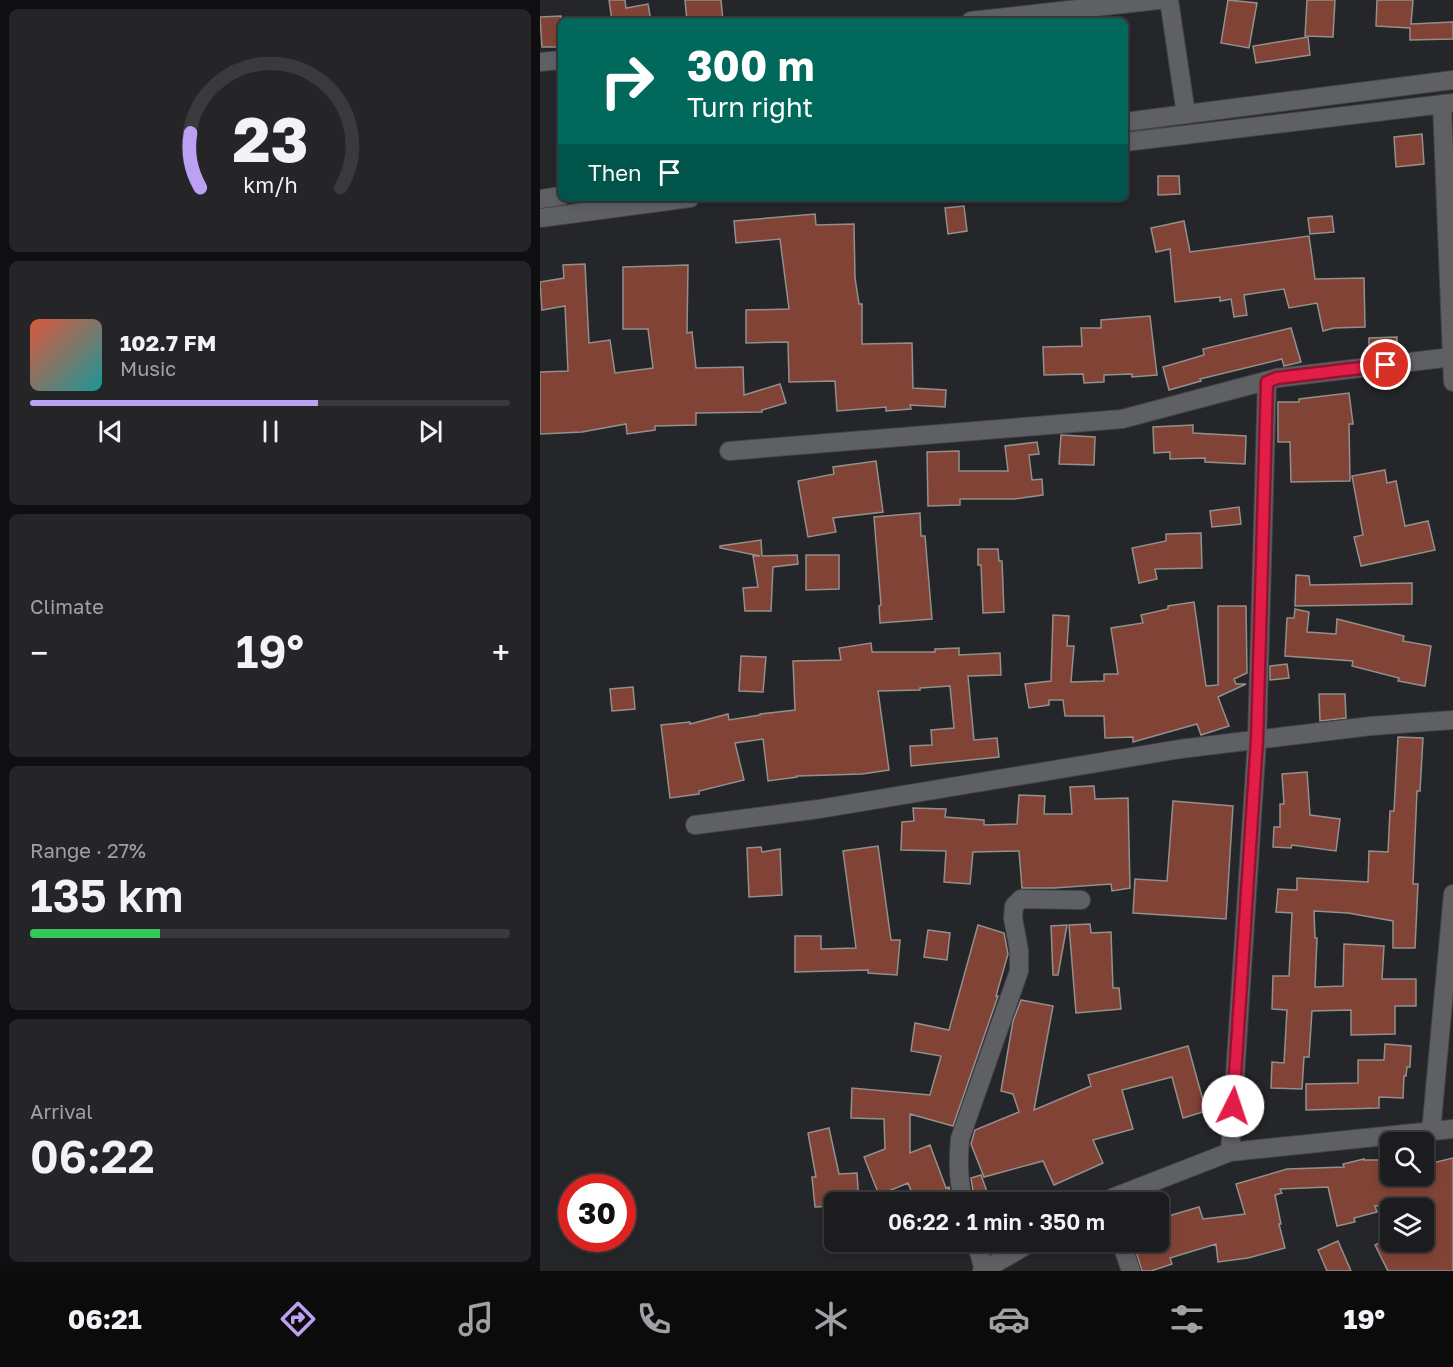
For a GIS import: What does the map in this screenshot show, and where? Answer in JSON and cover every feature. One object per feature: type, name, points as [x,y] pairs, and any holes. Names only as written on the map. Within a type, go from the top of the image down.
[{"type":"street","points":[[984,18],[1034,7],[1158,0]]},
{"type":"street","points":[[1169,0],[1186,114]]},
{"type":"street","points":[[540,62],[558,60]]},
{"type":"street","points":[[1128,122],[1453,80]]},
{"type":"street","points":[[1128,142],[1448,103],[1453,382]]},
{"type":"street","points":[[540,199],[558,196]]},
{"type":"street","points":[[540,218],[668,201]]},
{"type":"street","points":[[729,451],[1122,419],[1277,378],[1452,357]]},
{"type":"street","points":[[1230,1152],[1257,740],[1267,382]]},
{"type":"street","points":[[695,825],[819,809],[1168,751],[1371,726],[1453,720]]},
{"type":"street","points":[[1453,894],[1451,936],[1431,1132],[1453,1129]]},
{"type":"street","points":[[961,1192],[958,1158],[960,1139],[1019,971],[1019,950],[1013,918],[1014,906],[1021,899],[1081,900]]},
{"type":"street","points":[[1130,1192],[1230,1152],[1380,1137]]},
{"type":"street","points":[[978,1252],[983,1270],[1014,1252]]},
{"type":"street","points":[[1124,1252],[1131,1271]]},
{"type":"building","points":[[609,0],[625,0],[626,8],[648,4],[650,18],[612,18]]},
{"type":"building","points":[[685,0],[721,0],[723,18],[687,18]]},
{"type":"building","points":[[1228,0],[1257,3],[1249,48],[1221,43]]},
{"type":"building","points":[[1307,0],[1335,0],[1333,37],[1305,36]]},
{"type":"building","points":[[1377,0],[1413,0],[1411,24],[1453,22],[1453,39],[1410,40],[1410,28],[1376,26]]},
{"type":"building","points":[[561,16],[558,18],[558,47],[542,47],[540,17]]},
{"type":"building","points":[[1308,37],[1310,55],[1256,63],[1253,46]]},
{"type":"building","points":[[1422,134],[1424,164],[1396,167],[1394,137]]},
{"type":"building","points":[[1158,176],[1179,176],[1180,194],[1158,195]]},
{"type":"building","points":[[964,206],[967,231],[948,234],[945,208]]},
{"type":"building","points":[[815,214],[816,225],[854,224],[855,278],[859,304],[862,304],[862,344],[912,343],[913,388],[946,390],[945,407],[910,405],[911,409],[886,411],[886,407],[837,411],[835,381],[789,382],[788,342],[746,343],[746,310],[789,309],[780,239],[736,243],[734,221]]},
{"type":"building","points":[[1332,216],[1334,232],[1310,234],[1308,218]]},
{"type":"building","points":[[1184,221],[1190,252],[1309,236],[1315,279],[1364,278],[1365,327],[1334,328],[1323,331],[1317,303],[1289,308],[1284,289],[1244,295],[1247,315],[1234,317],[1231,299],[1220,301],[1220,297],[1175,302],[1170,249],[1156,252],[1151,228]]},
{"type":"building","points":[[585,264],[589,343],[610,340],[615,373],[653,368],[648,329],[623,329],[623,267],[688,265],[687,333],[692,332],[696,368],[743,367],[744,395],[780,384],[786,403],[762,410],[762,412],[696,413],[696,425],[655,426],[655,430],[627,434],[626,424],[582,432],[540,434],[540,372],[568,371],[565,306],[542,310],[540,282],[564,278],[563,265]]},
{"type":"building","points":[[1150,316],[1157,375],[1132,377],[1132,374],[1104,375],[1104,382],[1084,383],[1083,374],[1044,375],[1043,347],[1082,346],[1081,328],[1101,328],[1101,320]]},
{"type":"building","points":[[1291,328],[1301,362],[1284,366],[1282,359],[1200,379],[1201,381],[1169,390],[1163,367],[1204,355],[1203,349]]},
{"type":"building","points":[[1397,337],[1397,352],[1369,353],[1369,338]]},
{"type":"building","points":[[1349,393],[1353,424],[1349,424],[1350,481],[1291,482],[1290,442],[1278,442],[1278,402],[1299,402],[1299,399]]},
{"type":"building","points":[[1193,425],[1193,433],[1246,436],[1245,464],[1205,462],[1205,458],[1170,459],[1170,452],[1154,453],[1153,427]]},
{"type":"building","points":[[1061,435],[1095,437],[1094,465],[1059,464]]},
{"type":"building","points":[[1037,442],[1039,454],[1029,455],[1032,480],[1042,479],[1043,495],[1014,499],[960,499],[960,505],[928,506],[927,452],[959,451],[959,471],[1008,471],[1005,446]]},
{"type":"building","points":[[876,461],[883,512],[833,518],[836,532],[808,537],[798,481],[834,474],[833,467]]},
{"type":"building","points":[[1385,470],[1387,483],[1396,481],[1405,526],[1428,521],[1435,550],[1361,566],[1354,537],[1363,535],[1352,476]]},
{"type":"building","points":[[1239,507],[1241,524],[1212,527],[1210,511]]},
{"type":"building","points":[[920,513],[921,536],[925,536],[932,619],[880,623],[879,606],[881,605],[874,517]]},
{"type":"building","points":[[1201,533],[1202,568],[1155,569],[1157,579],[1139,583],[1132,548],[1166,541],[1166,534]]},
{"type":"building","points":[[761,540],[762,556],[797,555],[798,564],[773,567],[771,611],[745,611],[743,588],[758,587],[753,556],[760,556],[720,548],[720,546]]},
{"type":"building","points":[[978,549],[998,549],[999,561],[1002,561],[1004,612],[983,613]]},
{"type":"building","points":[[806,555],[839,555],[839,589],[806,590]]},
{"type":"building","points":[[1296,575],[1309,576],[1310,585],[1412,583],[1412,604],[1295,606]]},
{"type":"building","points":[[1194,602],[1206,686],[1218,685],[1218,606],[1246,606],[1247,673],[1234,679],[1236,684],[1246,684],[1218,697],[1229,726],[1201,735],[1197,724],[1133,742],[1133,737],[1105,738],[1104,716],[1065,716],[1063,700],[1049,700],[1049,705],[1029,708],[1025,684],[1051,681],[1053,615],[1069,616],[1067,646],[1074,646],[1071,682],[1104,681],[1104,674],[1118,674],[1111,628],[1143,623],[1141,615],[1168,609],[1168,606]]},
{"type":"building","points":[[1295,609],[1309,612],[1307,632],[1336,634],[1337,619],[1404,636],[1403,641],[1431,646],[1425,686],[1398,681],[1399,678],[1352,666],[1353,661],[1285,656],[1287,618],[1294,618]]},
{"type":"building","points":[[871,643],[872,652],[935,652],[935,649],[959,648],[959,655],[1000,653],[1001,675],[968,676],[974,740],[997,738],[999,757],[911,766],[910,746],[932,745],[931,730],[954,728],[950,686],[920,688],[920,690],[878,691],[889,770],[862,774],[797,776],[768,781],[763,739],[735,743],[744,780],[699,791],[699,794],[670,798],[661,725],[690,722],[690,724],[728,714],[729,720],[795,710],[793,661],[841,660],[839,648]]},
{"type":"building","points":[[741,656],[766,657],[763,692],[739,691]]},
{"type":"building","points":[[1287,664],[1289,678],[1270,680],[1270,666]]},
{"type":"building","points":[[633,687],[635,709],[612,711],[610,689]]},
{"type":"building","points":[[1319,694],[1345,694],[1346,718],[1320,721]]},
{"type":"building","points":[[1398,737],[1423,738],[1420,791],[1417,791],[1413,884],[1418,884],[1415,948],[1393,948],[1393,921],[1348,913],[1314,911],[1315,938],[1317,938],[1315,987],[1343,986],[1344,944],[1384,946],[1382,979],[1416,979],[1416,1006],[1395,1006],[1395,1034],[1351,1035],[1351,1010],[1312,1011],[1309,1057],[1304,1057],[1302,1089],[1271,1088],[1272,1062],[1284,1063],[1287,1010],[1272,1009],[1273,976],[1289,976],[1292,913],[1276,912],[1278,889],[1297,890],[1297,878],[1368,882],[1369,851],[1388,852],[1390,811],[1394,811]]},
{"type":"building","points":[[1307,772],[1310,815],[1340,819],[1336,851],[1292,845],[1291,848],[1273,847],[1274,827],[1280,827],[1280,804],[1284,804],[1282,774]]},
{"type":"building","points":[[1094,786],[1095,799],[1128,798],[1130,888],[1112,891],[1111,884],[1022,888],[1019,851],[973,852],[970,884],[944,882],[946,851],[901,850],[902,822],[914,821],[913,808],[946,809],[945,817],[984,820],[984,825],[1017,824],[1019,795],[1045,796],[1044,814],[1072,814],[1070,787]]},
{"type":"building","points":[[1173,801],[1233,806],[1226,919],[1133,913],[1135,879],[1167,881]]},
{"type":"building","points":[[878,846],[891,940],[900,940],[897,975],[868,973],[868,970],[795,972],[795,936],[821,936],[821,949],[856,948],[843,851]]},
{"type":"building","points":[[761,847],[762,852],[780,849],[782,895],[749,897],[747,848]]},
{"type":"building","points":[[1090,924],[1091,933],[1111,932],[1113,988],[1119,988],[1121,1009],[1076,1013],[1069,925]]},
{"type":"building","points":[[978,925],[1004,933],[1008,954],[996,996],[998,996],[953,1126],[910,1114],[910,1153],[930,1145],[946,1188],[949,1187],[950,1192],[912,1192],[908,1183],[886,1192],[878,1192],[864,1157],[885,1149],[884,1119],[851,1118],[852,1088],[930,1095],[941,1056],[911,1051],[915,1023],[949,1030]]},
{"type":"building","points":[[1067,925],[1058,975],[1053,975],[1051,926]]},
{"type":"building","points":[[928,930],[950,933],[947,960],[924,957]]},
{"type":"building","points":[[1021,1000],[1053,1006],[1034,1110],[1091,1086],[1088,1075],[1188,1046],[1206,1111],[1183,1118],[1172,1077],[1122,1090],[1133,1129],[1093,1140],[1103,1163],[1054,1185],[1043,1161],[984,1177],[971,1144],[975,1130],[1019,1112],[1013,1094],[1001,1091],[1013,1021]]},
{"type":"building","points":[[1385,1044],[1411,1046],[1410,1067],[1407,1067],[1406,1076],[1404,1076],[1403,1098],[1379,1097],[1379,1108],[1306,1110],[1306,1084],[1358,1083],[1358,1060],[1384,1060]]},
{"type":"building","points":[[829,1128],[839,1174],[857,1173],[858,1192],[824,1192],[824,1207],[815,1207],[812,1177],[816,1177],[808,1133]]},
{"type":"building","points":[[1453,1158],[1453,1271],[1388,1271],[1375,1245],[1380,1242],[1380,1252],[1434,1252],[1434,1198],[1380,1198],[1380,1206],[1375,1206],[1377,1212],[1354,1218],[1355,1222],[1337,1226],[1328,1187],[1280,1189],[1282,1193],[1275,1195],[1285,1248],[1248,1258],[1218,1262],[1216,1244],[1170,1258],[1172,1264],[1151,1271],[1142,1271],[1136,1252],[1169,1252],[1169,1216],[1199,1207],[1203,1219],[1245,1214],[1236,1184],[1287,1169],[1344,1167],[1343,1164],[1364,1159],[1380,1160],[1380,1186],[1434,1186],[1434,1163]]},
{"type":"building","points":[[981,1175],[987,1192],[973,1192],[971,1178]]},
{"type":"building","points":[[1338,1241],[1351,1271],[1327,1271],[1318,1250]]},
{"type":"route","points":[[1233,1106],[1257,740],[1267,382],[1277,378],[1386,365]]}]
